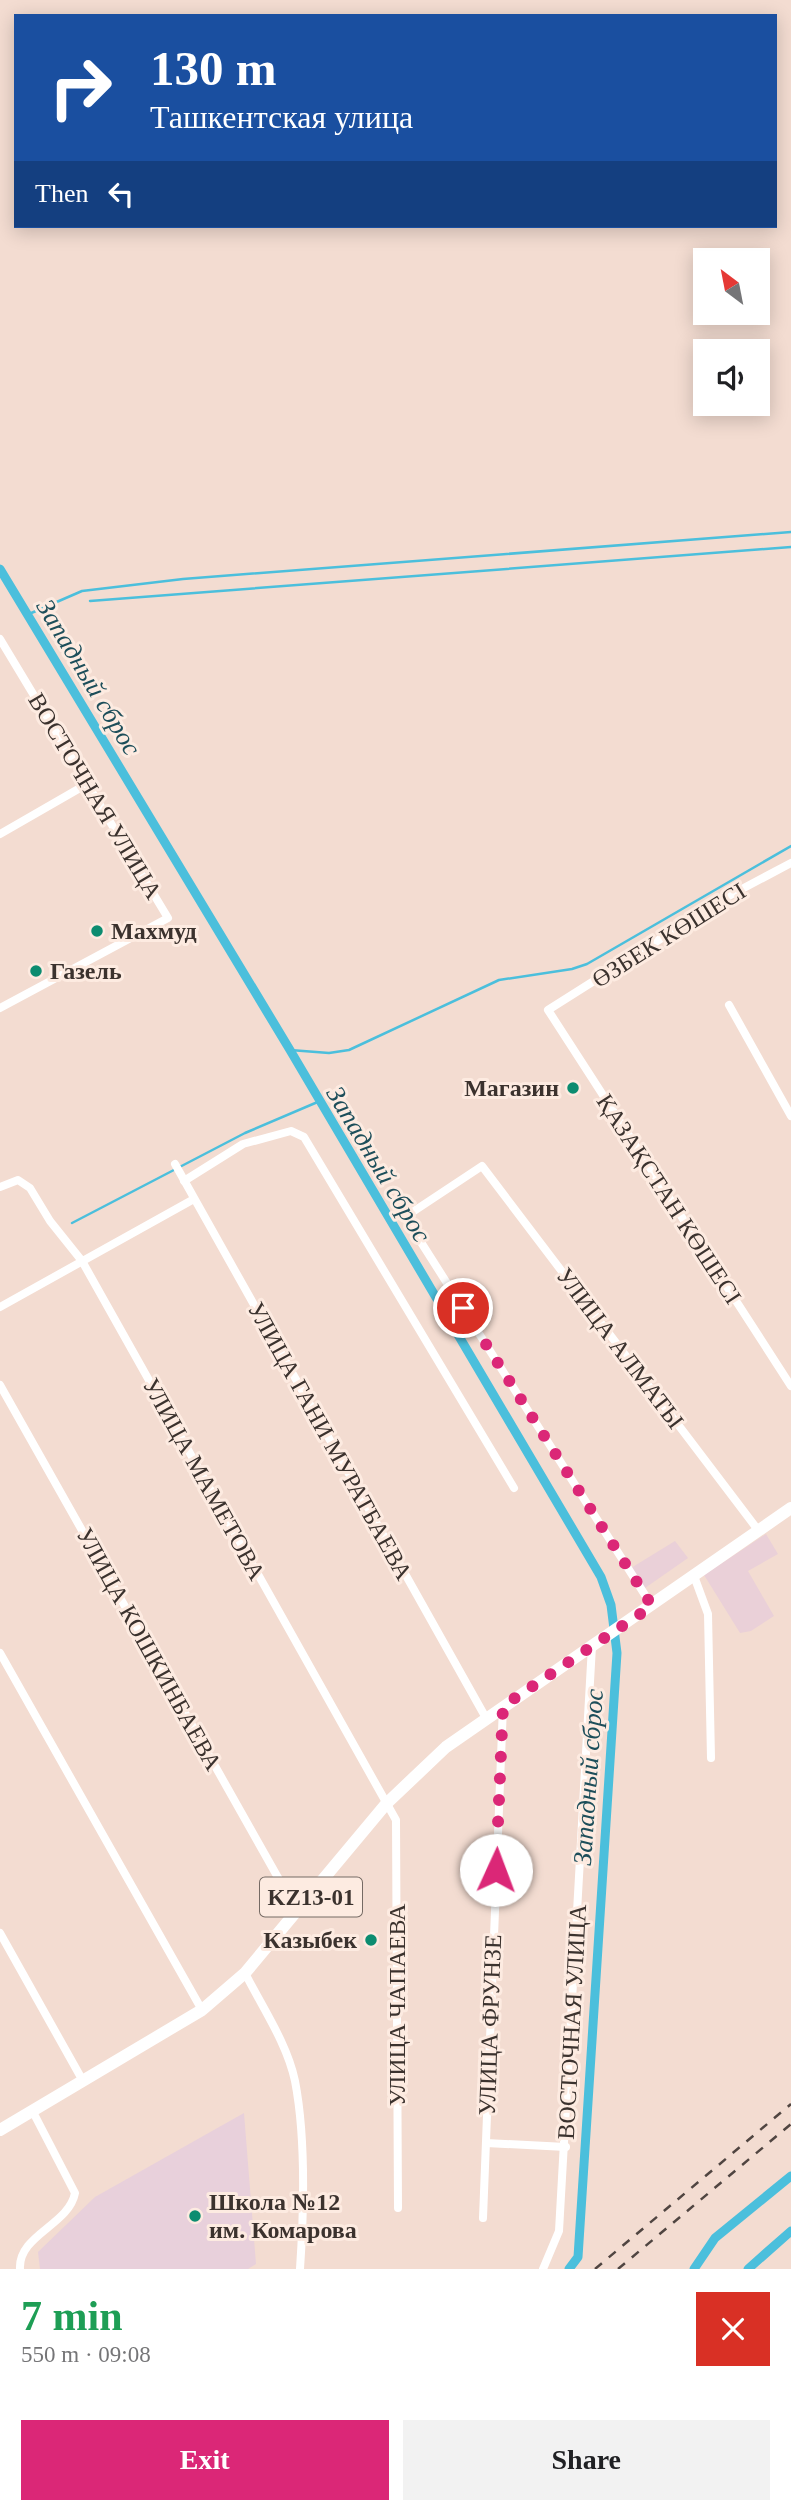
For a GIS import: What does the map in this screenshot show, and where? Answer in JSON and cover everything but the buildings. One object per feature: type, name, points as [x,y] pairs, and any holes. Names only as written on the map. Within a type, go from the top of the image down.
[{"type":"main road","name":"KZ13-01","points":[[0,2130],[202,2010],[246,1973],[386,1804],[446,1747],[791,1508]]},
{"type":"street","name":"ВОСТОЧНАЯ УЛИЦА","points":[[0,639],[167,918],[0,1008]]},
{"type":"street","points":[[0,834],[87,784]]},
{"type":"street","name":"ӨЗБЕК КӨШЕСІ","points":[[548,1010],[725,898],[791,863]]},
{"type":"street","points":[[729,1005],[791,1116]]},
{"type":"street","name":"ҚАЗАҚСТАН КӨШЕСІ","points":[[548,1010],[791,1386]]},
{"type":"street","points":[[184,1181],[243,1144],[291,1131],[304,1137],[514,1488]]},
{"type":"street","name":"УЛИЦА ГАНИ МУРАТБАЕВА","points":[[175,1164],[486,1718]]},
{"type":"street","name":"УЛИЦА АЛМАТЫ","points":[[652,1606],[405,1217],[482,1166],[758,1530]]},
{"type":"street","name":"УЛИЦА МАМЕТОВА","points":[[0,1187],[18,1180],[30,1188],[50,1221],[82,1261],[386,1804]]},
{"type":"street","points":[[0,1307],[194,1199]]},
{"type":"street","name":"УЛИЦА КОШКИНБАЕВА","points":[[0,1385],[298,1913]]},
{"type":"street","points":[[694,1576],[708,1614],[711,1759]]},
{"type":"street","name":"ВОСТОЧНАЯ УЛИЦА","points":[[543,2269],[559,2231],[597,1643]]},
{"type":"street","points":[[0,1653],[202,2010]]},
{"type":"street","name":"УЛИЦА ФРУНЗЕ","points":[[482,2218],[503,1706]]},
{"type":"street","name":"УЛИЦА ЧАПАЕВА","points":[[386,1804],[396,1820],[398,2208]]},
{"type":"street","points":[[0,1933],[83,2081]]},
{"type":"street","points":[[246,1973],[288,2058],[295,2081],[305,2199],[300,2269]]},
{"type":"street","points":[[20,2269],[19,2258],[28,2246],[72,2206],[75,2193],[33,2112]]},
{"type":"street","points":[[486,2143],[566,2147]]},
{"type":"shaded area","points":[[766,1534],[778,1554],[748,1571],[774,1616],[751,1631],[740,1633],[704,1575]]},
{"type":"shaded area","points":[[675,1541],[688,1558],[645,1588],[631,1568]]},
{"type":"shaded area","points":[[244,2113],[256,2264],[248,2269],[40,2269],[38,2252],[95,2197]]},
{"type":"waterway","points":[[29,614],[82,591],[183,579],[791,532]]},
{"type":"waterway","points":[[90,601],[791,547]]},
{"type":"waterway","name":"Западный сброс","points":[[0,569],[290,1050],[601,1577],[611,1605],[617,1653],[578,2257],[569,2269]]},
{"type":"waterway","points":[[290,1050],[329,1053],[349,1050],[499,980],[572,969],[587,964],[791,846]]},
{"type":"waterway","points":[[72,1223],[245,1133],[320,1101]]},
{"type":"waterway","points":[[694,2269],[715,2238],[791,2176]]},
{"type":"waterway","points":[[748,2269],[791,2231]]},
{"type":"railway","points":[[595,2269],[791,2104]]},
{"type":"railway","points":[[618,2269],[791,2124]]},
{"type":"place","name":"Махмуд","points":[[97,931]]},
{"type":"place","name":"Газель","points":[[36,971]]},
{"type":"place","name":"Магазин","points":[[573,1088]]},
{"type":"place","name":"Казыбек","points":[[371,1940]]},
{"type":"place","name":"Школа №12 им. Комарова","points":[[195,2216]]},
{"type":"route","points":[[463,1308],[652,1606],[503,1706],[496,1870]]}]
